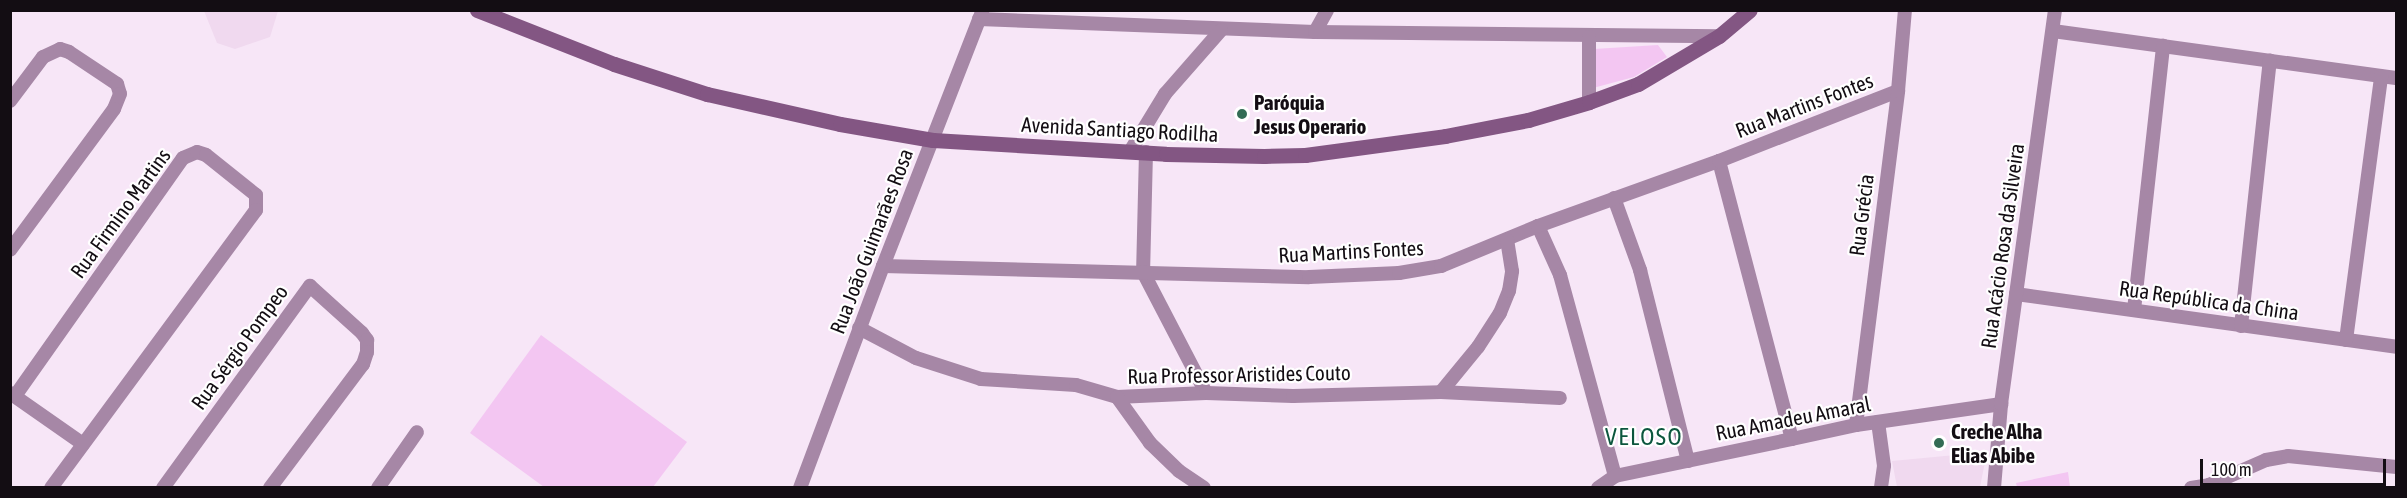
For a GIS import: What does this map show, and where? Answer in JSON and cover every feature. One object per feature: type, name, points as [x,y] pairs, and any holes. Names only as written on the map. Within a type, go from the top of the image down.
[{"type":"main road","name":"Avenida Santiago Rodilha","points":[[477,10],[614,64],[707,94],[788,114],[933,140],[1139,151],[1305,155],[1445,136],[1528,120],[1589,102],[1638,84],[1719,36],[1750,10]]},
{"type":"street","points":[[1314,33],[1327,10]]},
{"type":"street","name":"Rua Grécia","points":[[1856,425],[1898,91],[1905,10]]},
{"type":"street","name":"Rua Acácio Rosa da Silveira","points":[[1994,488],[2001,404],[2055,10]]},
{"type":"street","name":"Rua João Guimarães Rosa","points":[[800,488],[859,328],[981,15]]},
{"type":"street","points":[[981,15],[1221,30],[1314,33],[1589,37],[1719,36]]},
{"type":"street","points":[[1206,393],[1143,272],[1139,151],[1165,94],[1221,30]]},
{"type":"street","points":[[2052,31],[2397,78]]},
{"type":"street","points":[[1589,37],[1589,102]]},
{"type":"street","points":[[2134,310],[2163,46]]},
{"type":"street","points":[[10,101],[43,57],[60,49],[69,52],[117,84],[120,94],[118,100],[10,250]]},
{"type":"street","points":[[2241,326],[2270,61]]},
{"type":"street","points":[[2346,340],[2381,76]]},
{"type":"street","name":"Rua Martins Fontes","points":[[883,266],[1309,277],[1399,273],[1441,266],[1539,226],[1719,161],[1898,91]]},
{"type":"street","name":"Rua Firmino Martins","points":[[13,395],[175,167],[189,153],[197,152],[206,155],[256,195],[256,210],[82,444]]},
{"type":"street","points":[[1719,161],[1792,439]]},
{"type":"street","points":[[1614,198],[1640,270],[1688,461]]},
{"type":"street","points":[[1539,226],[1560,275],[1615,476]]},
{"type":"street","points":[[1441,392],[1478,347],[1500,313],[1509,291],[1512,271],[1507,240]]},
{"type":"street","name":"Rua Sérgio Pompeo","points":[[163,488],[310,286],[367,340],[363,364],[270,488]]},
{"type":"street","name":"Rua República da China","points":[[2016,294],[2397,347]]},
{"type":"street","name":"Rua Professor Aristides Couto","points":[[859,328],[916,358],[965,375],[981,379],[1076,386],[1117,397],[1206,393],[1293,396],[1441,392],[1560,398]]},
{"type":"street","points":[[13,395],[82,444],[51,488]]},
{"type":"street","points":[[1117,397],[1164,457],[1204,488]]},
{"type":"street","name":"Rua Amadeu Amaral","points":[[1598,488],[1615,476],[1856,425],[2001,404]]},
{"type":"street","points":[[1878,422],[1884,466],[1882,487]]},
{"type":"street","points":[[378,488],[417,432]]},
{"type":"street","points":[[2191,488],[2212,486],[2266,460],[2288,456],[2397,467]]},
{"type":"shaded area","points":[[204,11],[278,11],[270,37],[235,49],[217,43]]},
{"type":"shaded area","points":[[1658,45],[1667,57],[1634,77],[1593,88],[1594,49]]},
{"type":"shaded area","points":[[541,335],[687,442],[653,487],[544,487],[470,433]]},
{"type":"shaded area","points":[[1987,452],[1980,487],[1897,487],[1892,461]]},
{"type":"shaded area","points":[[2068,472],[2070,487],[2017,487],[2016,483]]},
{"type":"place","name":"Paróquia Jesus Operario","points":[[1242,114]]},
{"type":"place","name":"Creche Alha Elias Abibe","points":[[1939,443]]},
{"type":"district","name":"VELOSO","points":[[1644,437]]}]
